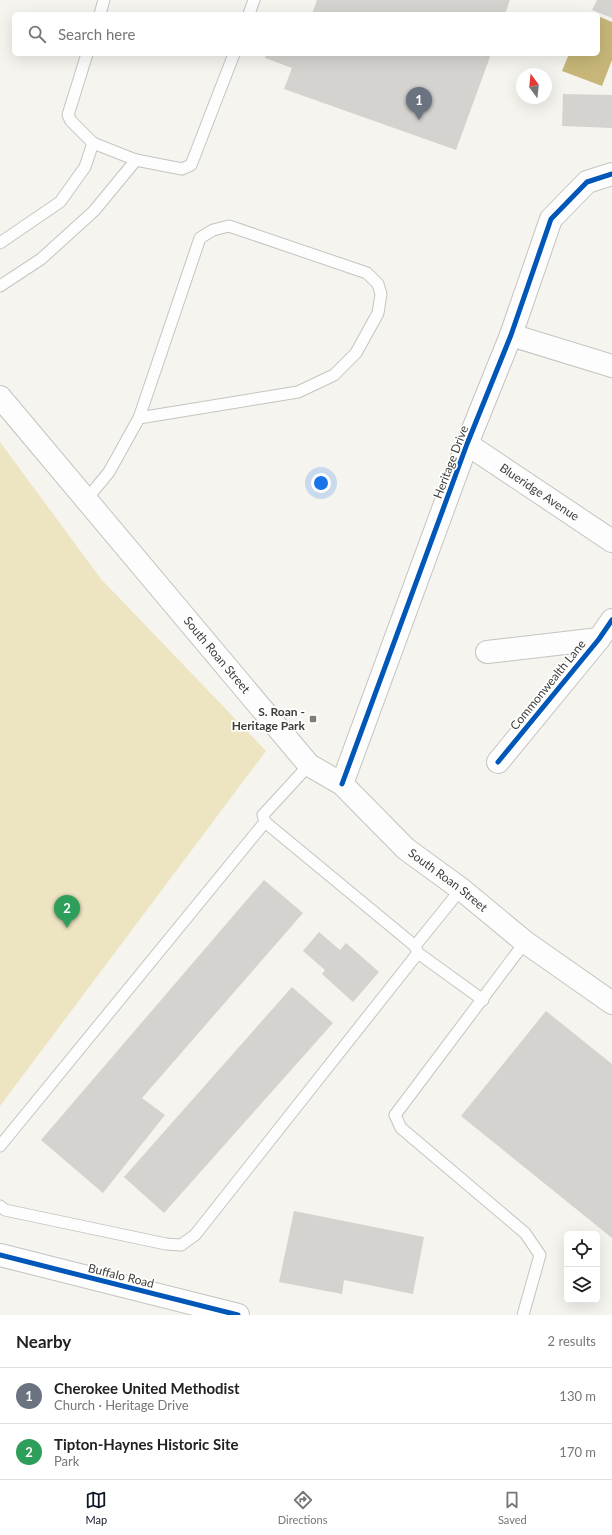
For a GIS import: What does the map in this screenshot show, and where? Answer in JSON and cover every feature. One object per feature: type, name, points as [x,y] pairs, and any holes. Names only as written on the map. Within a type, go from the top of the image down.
[{"type":"street","name":"Heritage Drive","points":[[342,784],[467,444],[511,335],[551,219],[587,182],[612,174]]},
{"type":"street","points":[[511,335],[612,366]]},
{"type":"street","name":"South Roan Street","points":[[0,397],[309,765],[342,784],[406,849],[461,890],[525,942],[612,1003]]},
{"type":"street","name":"Blueridge Avenue","points":[[467,444],[612,541]]},
{"type":"street","name":"Commonwealth Lane","points":[[498,762],[599,639],[612,620]]},
{"type":"street","points":[[486,652],[599,639]]},
{"type":"street","name":"Buffalo Road","points":[[0,1255],[224,1313]]},
{"type":"lane","points":[[101,12],[104,0]]},
{"type":"lane","points":[[250,12],[254,0]]},
{"type":"lane","points":[[86,56],[68,115],[71,121],[93,143],[136,160],[182,169],[191,165],[233,56]]},
{"type":"lane","points":[[0,243],[60,202],[85,167],[93,143]]},
{"type":"lane","points":[[0,286],[41,259],[94,211],[136,160]]},
{"type":"lane","points":[[86,500],[108,472],[139,418],[200,238],[213,230],[229,226],[367,273],[378,284],[381,294],[378,313],[356,353],[334,375],[298,392],[139,418]]},
{"type":"lane","points":[[309,765],[263,815],[265,822],[417,950],[483,1000]]},
{"type":"lane","points":[[0,1146],[265,822]]},
{"type":"lane","points":[[0,1206],[5,1210],[166,1244],[181,1245],[195,1235],[417,950],[461,890]]},
{"type":"lane","points":[[523,1315],[540,1255],[525,1233],[401,1128],[395,1115],[483,1000],[525,942]]},
{"type":"shaded area","points":[[600,17],[612,22],[612,60],[602,86],[562,71],[568,56],[600,56]]},
{"type":"shaded area","points":[[0,442],[101,579],[266,751],[0,1106]]},
{"type":"building","points":[[317,0],[510,0],[506,12],[313,12]]},
{"type":"building","points":[[597,0],[612,0],[612,18],[592,10]]},
{"type":"building","points":[[266,56],[490,56],[456,150],[284,89],[292,68],[265,58]]},
{"type":"building","points":[[563,94],[612,95],[612,128],[562,126]]},
{"type":"building","points":[[264,880],[303,913],[142,1098],[165,1115],[103,1193],[41,1140]]},
{"type":"building","points":[[319,932],[340,950],[346,943],[379,972],[353,1002],[322,974],[325,970],[303,951]]},
{"type":"building","points":[[292,987],[333,1023],[164,1213],[124,1177]]},
{"type":"building","points":[[546,1011],[612,1064],[612,1238],[461,1116]]},
{"type":"building","points":[[294,1211],[424,1237],[413,1294],[344,1280],[342,1294],[279,1282]]},
{"type":"cycle path","points":[[342,784],[467,444],[511,335],[551,219],[587,182],[612,174]]},
{"type":"cycle path","points":[[498,762],[599,639],[612,620]]},
{"type":"cycle path","points":[[0,1255],[238,1315]]},
{"type":"place","name":"Cherokee United Methodist","points":[[419,120]]},
{"type":"place","name":"S. Roan - Heritage Park","points":[[313,719]]},
{"type":"place","name":"Tipton-Haynes Historic Site","points":[[67,928]]}]
